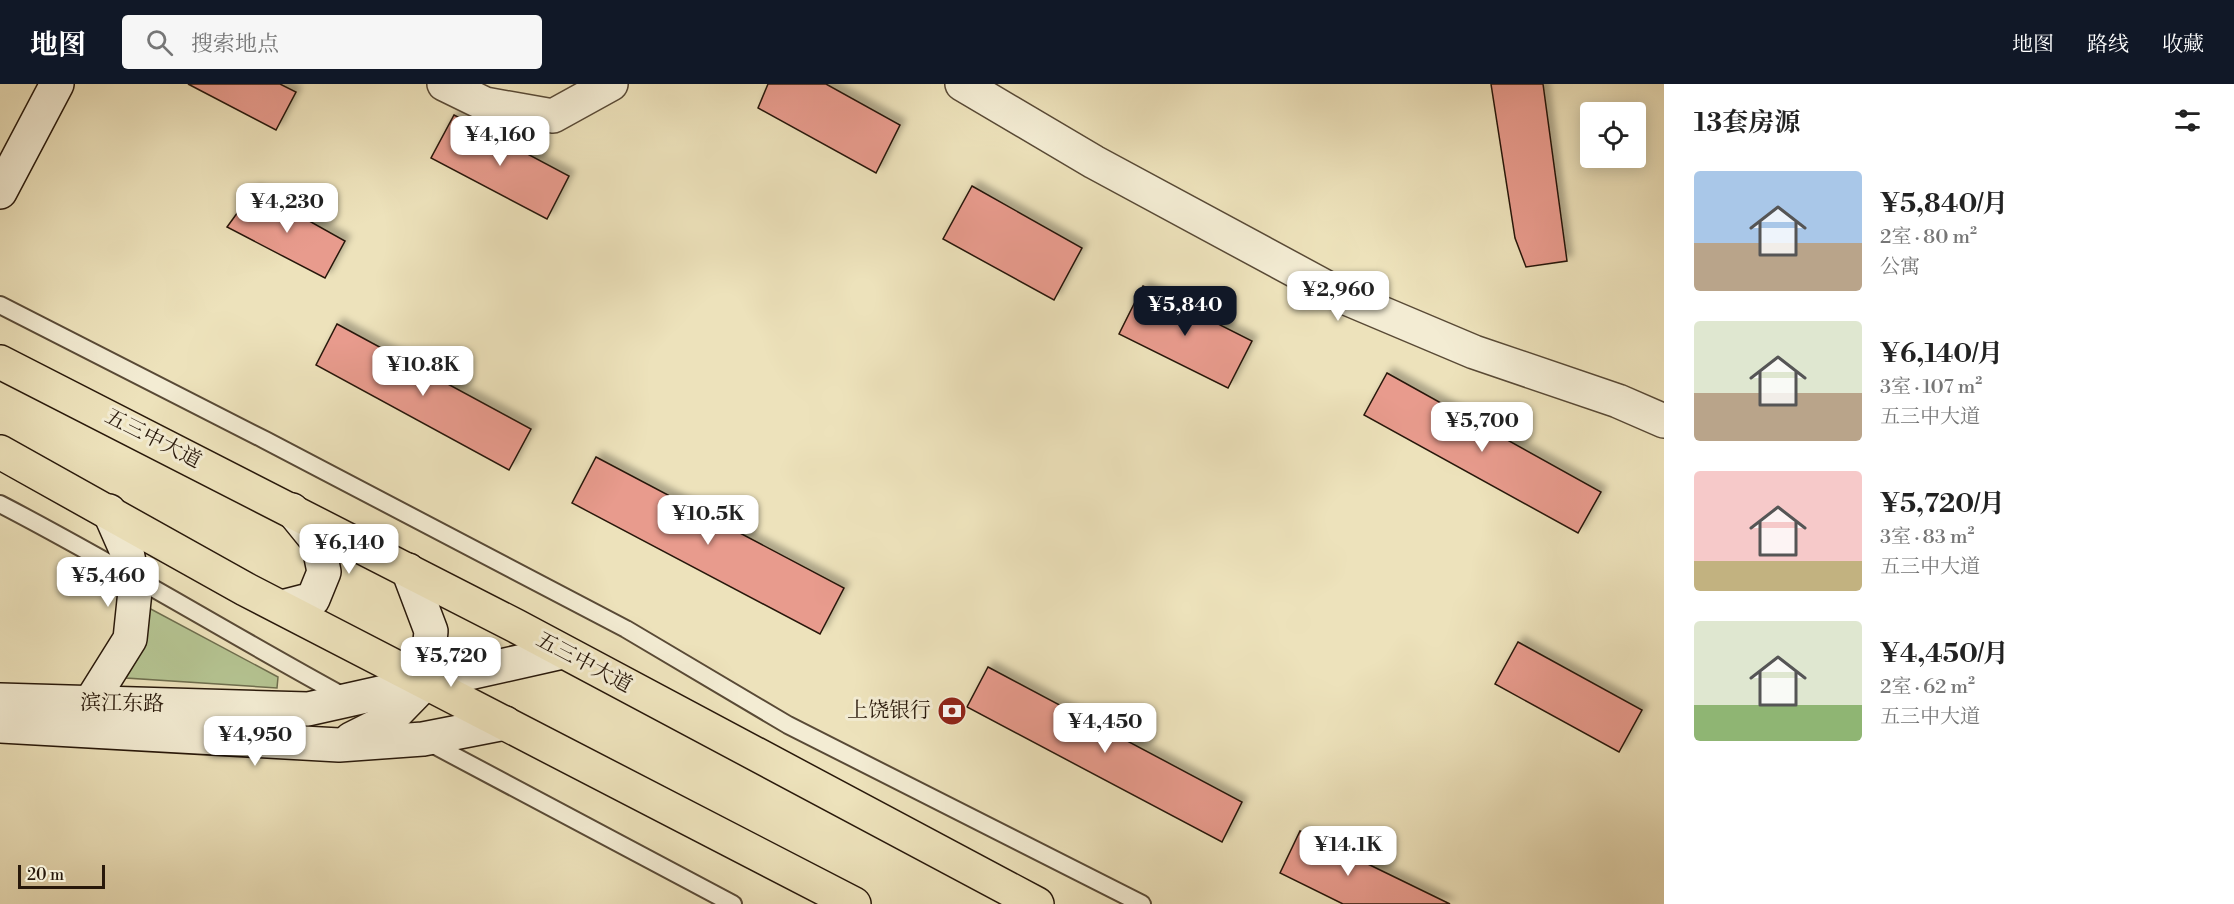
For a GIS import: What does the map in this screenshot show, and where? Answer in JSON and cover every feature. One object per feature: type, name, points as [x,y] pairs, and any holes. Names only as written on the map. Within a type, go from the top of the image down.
[{"type":"main road","points":[[0,192],[57,84]]},
{"type":"main road","points":[[444,84],[485,104],[554,116],[611,84]]},
{"type":"main road","points":[[962,84],[1094,162],[1346,298],[1474,352],[1618,400],[1664,420]]},
{"type":"main road","name":"五三中大道","points":[[0,362],[408,570],[1037,904]]},
{"type":"main road","points":[[0,452],[282,607],[854,904]]},
{"type":"main road","points":[[282,607],[314,599],[324,572],[318,542],[292,510]]},
{"type":"main road","points":[[90,703],[130,639],[135,591],[127,552],[109,511]]},
{"type":"main road","points":[[339,745],[389,720],[426,682],[431,631],[408,570]]},
{"type":"main road","name":"滨江东路","points":[[0,700],[308,709],[562,652]]},
{"type":"main road","name":"滨江东路","points":[[0,726],[339,745],[423,739],[505,723]]},
{"type":"lane","points":[[0,305],[615,623],[788,725],[1142,904]]},
{"type":"lane","points":[[0,504],[132,576],[221,630],[733,904]]},
{"type":"green space","points":[[147,607],[278,677],[277,688],[126,678],[140,653]]},
{"type":"building","points":[[188,84],[280,84],[296,92],[276,130]]},
{"type":"building","points":[[768,84],[826,84],[900,125],[876,173],[758,108]]},
{"type":"building","points":[[1491,84],[1543,84],[1567,261],[1526,267],[1515,238]]},
{"type":"building","points":[[454,115],[569,176],[547,219],[431,158]]},
{"type":"building","points":[[972,186],[1082,248],[1054,300],[943,239]]},
{"type":"building","points":[[254,190],[345,241],[325,278],[227,227]]},
{"type":"building","points":[[1143,286],[1252,341],[1228,388],[1119,334]]},
{"type":"building","points":[[337,324],[531,429],[509,470],[316,365]]},
{"type":"building","points":[[1387,373],[1601,492],[1578,533],[1364,415]]},
{"type":"building","points":[[596,457],[844,588],[820,634],[572,503]]},
{"type":"building","points":[[1518,642],[1642,710],[1619,752],[1495,684]]},
{"type":"building","points":[[988,667],[1242,802],[1222,842],[967,707]]},
{"type":"building","points":[[1300,831],[1450,904],[1343,904],[1280,873]]},
{"type":"place","name":"上饶银行","points":[[952,711]]}]
